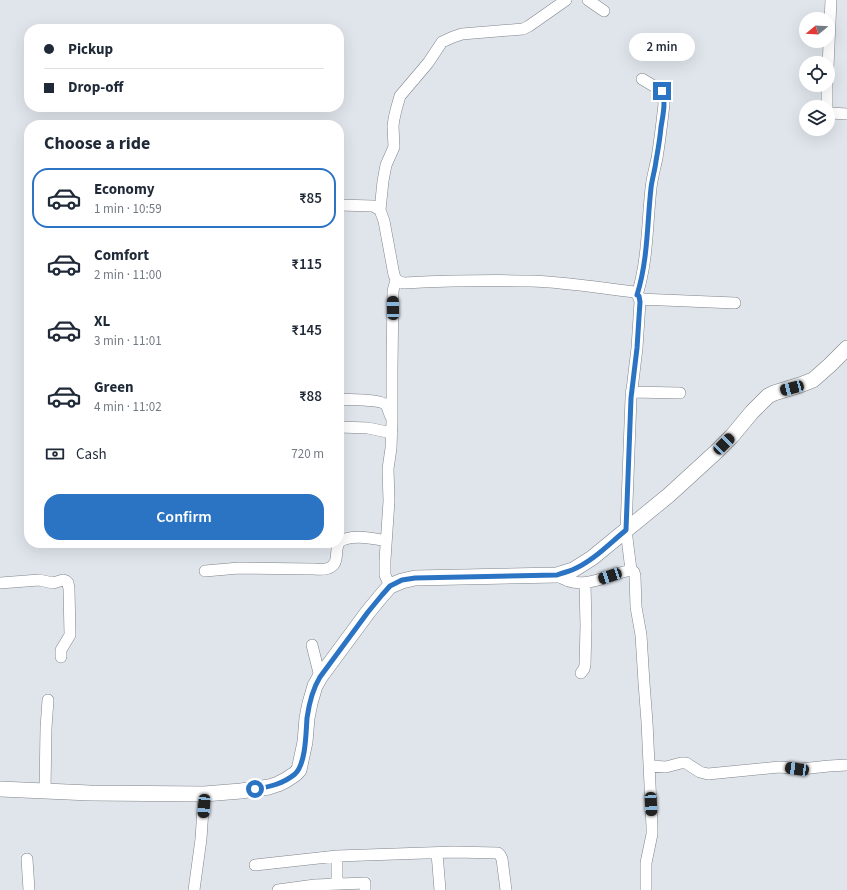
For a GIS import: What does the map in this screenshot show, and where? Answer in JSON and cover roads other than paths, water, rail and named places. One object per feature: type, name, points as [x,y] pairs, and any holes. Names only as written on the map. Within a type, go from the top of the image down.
[{"type":"street","points":[[390,586],[385,575],[385,560],[389,501],[388,469],[392,427],[393,291],[396,280],[384,221],[380,210],[386,165],[394,147],[393,126],[400,96],[428,63],[440,44],[446,40],[462,34],[523,29],[566,0]]},
{"type":"street","points":[[588,0],[604,11]]},
{"type":"street","points":[[828,56],[831,0]]},
{"type":"street","points":[[638,297],[647,242],[651,186],[664,104],[662,91],[642,79]]},
{"type":"street","points":[[835,113],[847,114]]},
{"type":"street","points":[[344,205],[373,206],[380,210]]},
{"type":"street","points":[[396,280],[404,283],[443,281],[532,281],[634,292],[638,297],[640,302],[632,392],[626,530],[631,570],[634,572],[635,576],[636,607],[641,635],[650,766],[652,827],[646,863],[646,890]]},
{"type":"street","points":[[638,297],[735,303]]},
{"type":"street","points":[[0,789],[90,793],[204,794],[269,787],[286,780],[299,770],[305,742],[307,718],[315,686],[368,612],[390,586],[402,580],[415,578],[557,575],[573,570],[601,551],[664,500],[702,466],[732,436],[768,396],[813,380],[847,348]]},
{"type":"street","points":[[632,392],[680,393]]},
{"type":"street","points":[[344,398],[367,400],[385,404],[392,427]]},
{"type":"street","points":[[344,427],[392,427]]},
{"type":"street","points":[[344,540],[369,538],[386,541]]},
{"type":"street","points":[[205,571],[239,568],[322,570],[332,567],[336,561],[337,548]]},
{"type":"street","points":[[557,575],[565,580],[576,583],[585,583],[631,570]]},
{"type":"street","points":[[0,582],[39,580],[52,583],[63,580],[68,583],[70,636],[61,650],[61,657]]},
{"type":"street","points":[[581,674],[585,665],[585,583]]},
{"type":"street","points":[[312,645],[320,677]]},
{"type":"street","points":[[45,791],[48,700]]},
{"type":"street","points":[[650,766],[666,767],[686,763],[700,772],[708,774],[779,767],[801,769],[847,765]]},
{"type":"street","points":[[194,890],[201,838],[204,794]]},
{"type":"street","points":[[255,865],[337,856],[454,852],[498,853],[502,858],[506,890]]},
{"type":"street","points":[[437,853],[440,890]]},
{"type":"street","points":[[337,856],[337,884]]},
{"type":"street","points":[[27,859],[29,890]]},
{"type":"street","points":[[278,890],[337,884],[365,884],[365,890]]}]
